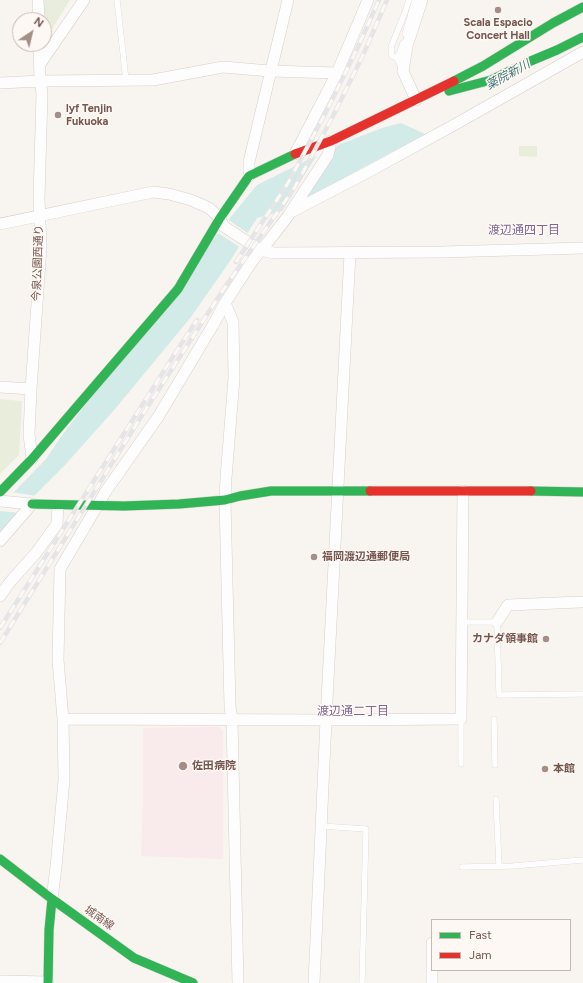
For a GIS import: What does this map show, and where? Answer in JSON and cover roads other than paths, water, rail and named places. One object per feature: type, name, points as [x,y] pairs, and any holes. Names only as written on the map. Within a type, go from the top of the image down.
[{"type":"street","points":[[38,0],[38,12]]},
{"type":"street","points":[[40,64],[84,0]]},
{"type":"street","points":[[288,0],[249,162],[249,176],[222,222],[178,289],[0,498],[31,504],[124,506],[179,504],[226,500],[271,491],[583,492]]},
{"type":"street","points":[[295,154],[337,73],[368,0]]},
{"type":"street","points":[[416,100],[403,71],[407,46],[422,0]]},
{"type":"street","points":[[249,176],[295,154],[330,144],[483,66],[553,23],[583,7]]},
{"type":"street","points":[[428,94],[491,80],[526,63],[565,47],[583,37]]},
{"type":"street","name":"今泉公園西通り","points":[[32,459],[29,434],[41,247],[39,215],[42,93],[40,81],[39,52]]},
{"type":"street","points":[[289,214],[454,126],[583,52]]},
{"type":"street","points":[[0,83],[40,81],[153,80],[223,67],[270,71],[337,73]]},
{"type":"street","points":[[0,980],[48,982],[49,930],[64,780],[63,719],[58,660],[60,569],[106,491],[158,417],[225,303],[260,250],[268,242],[289,214],[328,155],[330,144]]},
{"type":"street","points":[[0,224],[153,192],[169,194],[190,200],[209,208],[222,222],[260,250],[274,253],[450,252],[583,248]]},
{"type":"street","points":[[314,983],[350,253]]},
{"type":"street","points":[[225,303],[234,322],[234,371],[226,478],[226,500],[238,983]]},
{"type":"street","points":[[0,387],[31,389]]},
{"type":"street","points":[[63,719],[461,719],[463,491]]},
{"type":"street","points":[[0,541],[31,504]]},
{"type":"street","points":[[0,596],[10,582],[36,553],[57,524],[58,505]]},
{"type":"street","points":[[497,622],[508,605],[581,602]]},
{"type":"street","name":"城南線","points":[[0,859],[52,899],[134,958],[193,983]]},
{"type":"street","points":[[432,971],[432,983]]},
{"type":"lane","points":[[116,0],[126,80]]},
{"type":"lane","points":[[403,71],[397,58],[392,56],[391,47],[404,15],[408,0]]},
{"type":"lane","points":[[397,58],[415,0]]},
{"type":"lane","points":[[462,622],[497,622],[499,695],[583,694]]},
{"type":"lane","points":[[461,719],[461,764]]},
{"type":"lane","points":[[494,719],[496,765]]},
{"type":"lane","points":[[496,799],[499,866]]},
{"type":"lane","points":[[321,826],[366,829],[362,983]]},
{"type":"lane","points":[[462,867],[513,866],[583,860]]},
{"type":"water","points":[[536,69],[431,131],[282,211],[257,218],[230,261],[191,317],[115,409],[64,466],[19,511],[0,534],[0,504],[14,492],[46,459],[63,434],[257,185],[338,145]]},
{"type":"railway","points":[[236,262],[288,183],[325,114],[379,0]]},
{"type":"railway","points":[[0,643],[139,420],[223,290],[295,187],[333,116],[364,53],[387,0]]},
{"type":"railway","points":[[0,628],[197,320]]},
{"type":"place","name":"Scala Espacio Concert Hall","points":[[498,10]]},
{"type":"place","name":"lyf Tenjin Fukuoka","points":[[58,115]]},
{"type":"place","name":"福岡渡辺通郵便局","points":[[314,557]]},
{"type":"place","name":"カナダ領事館","points":[[546,639]]},
{"type":"place","name":"佐田病院","points":[[183,766]]},
{"type":"place","name":"本館","points":[[545,769]]},
{"type":"district","name":"渡辺通四丁目","points":[[524,230]]},
{"type":"district","name":"渡辺通二丁目","points":[[353,711]]},
{"type":"water label","name":"薬院新川","points":[[508,75]]}]
